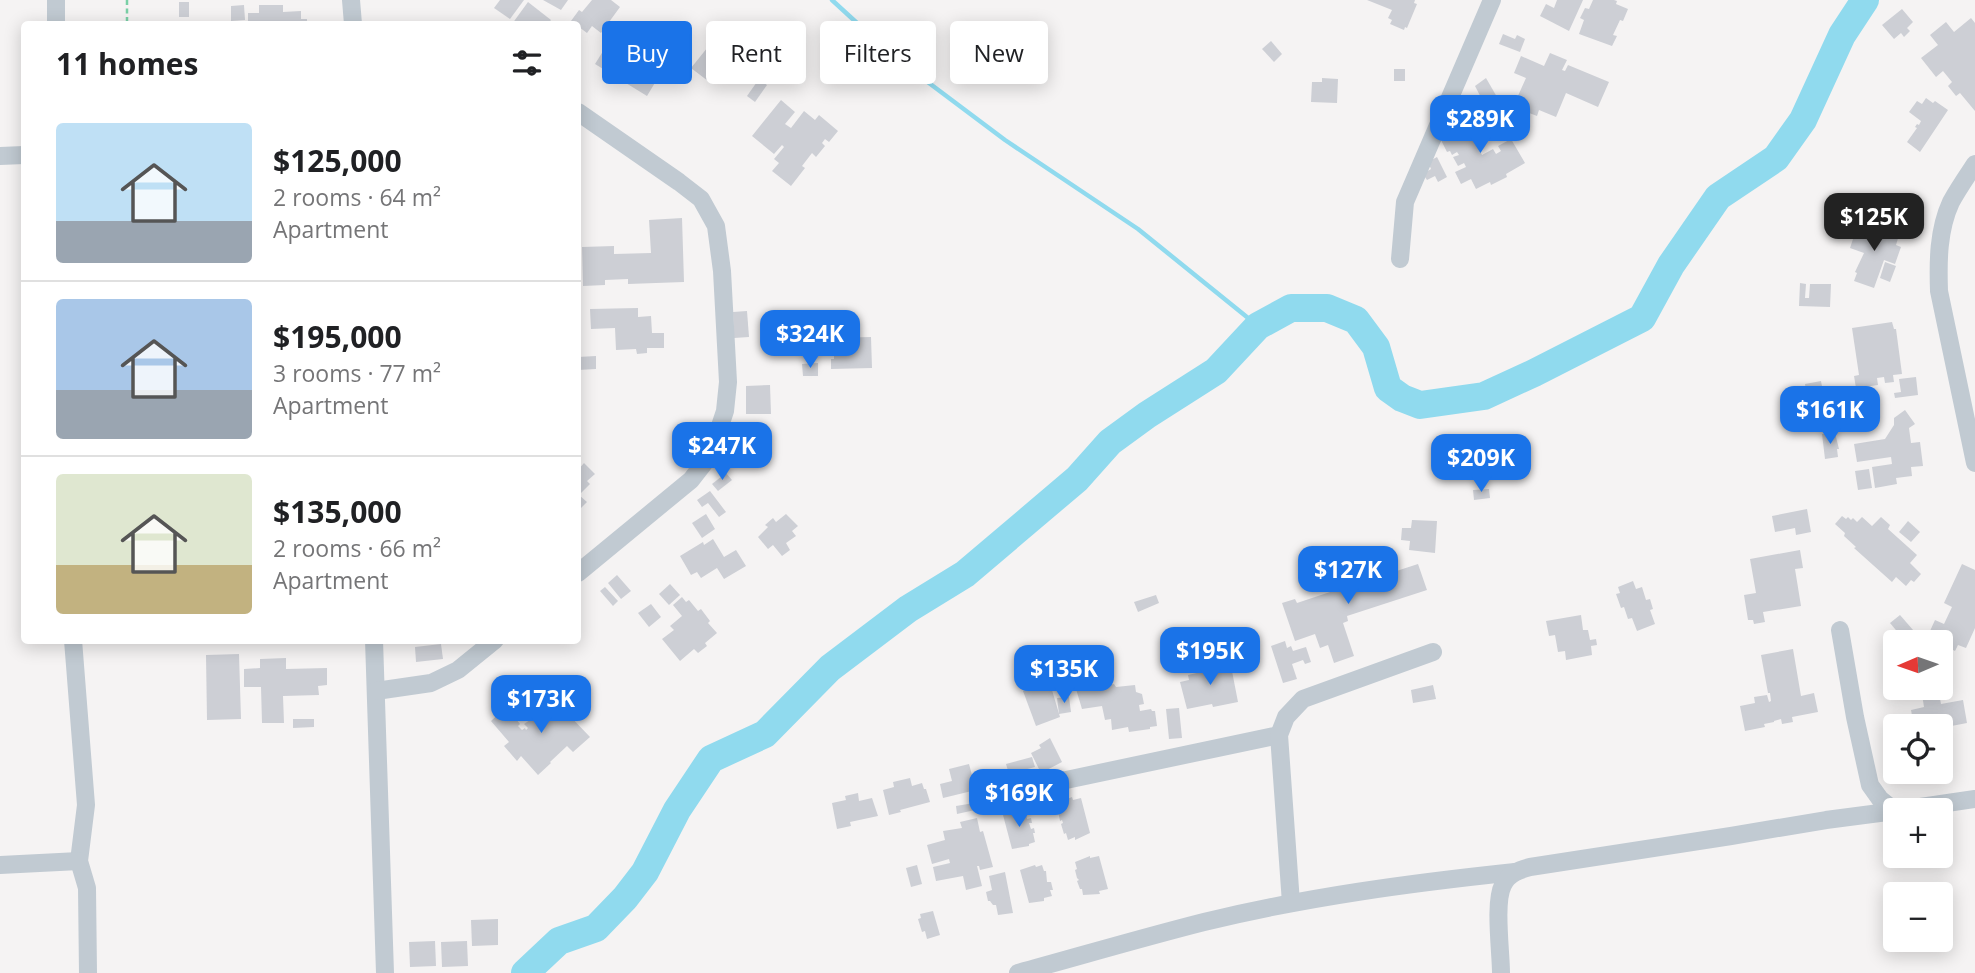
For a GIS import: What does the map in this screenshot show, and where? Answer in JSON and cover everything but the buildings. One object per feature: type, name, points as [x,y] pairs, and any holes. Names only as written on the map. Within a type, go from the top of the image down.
[{"type":"street","points":[[56,0],[56,21]]},
{"type":"street","points":[[351,0],[353,21]]},
{"type":"street","points":[[1400,259],[1405,202],[1492,0]]},
{"type":"street","points":[[581,113],[701,199],[716,226],[722,271],[728,382],[725,411],[715,441],[705,462],[691,480],[581,571]]},
{"type":"street","points":[[0,156],[21,155]]},
{"type":"street","points":[[1975,164],[1950,204],[1942,230],[1938,265],[1939,291],[1975,463]]},
{"type":"street","points":[[1840,630],[1854,717],[1870,785],[1883,801]]},
{"type":"street","points":[[73,644],[86,805],[79,861],[87,888],[88,973]]},
{"type":"street","points":[[374,644],[385,973]]},
{"type":"street","points":[[376,691],[431,683],[458,670],[490,644]]},
{"type":"street","points":[[1291,903],[1279,735],[1286,717],[1303,699],[1433,652]]},
{"type":"street","points":[[981,798],[1279,735]]},
{"type":"street","points":[[1953,802],[1975,799]]},
{"type":"street","points":[[1018,973],[1205,922],[1291,903],[1417,882],[1515,872],[1530,867],[1883,813]]},
{"type":"street","points":[[0,866],[79,861]]},
{"type":"street","points":[[1502,973],[1499,902],[1503,884],[1515,872]]},
{"type":"path","points":[[127,0],[127,21]]},
{"type":"waterway","points":[[832,0],[893,56],[1005,140],[1138,229],[1258,326]]},
{"type":"waterway","points":[[525,973],[559,941],[596,928],[625,898],[645,872],[677,810],[711,759],[765,734],[830,668],[908,609],[965,574],[1077,479],[1110,442],[1216,371],[1258,326],[1291,308],[1327,308],[1356,320],[1376,347],[1388,388],[1402,398],[1420,405],[1484,396],[1642,318],[1671,265],[1718,197],[1776,158],[1803,120],[1842,35],[1865,0]]}]
